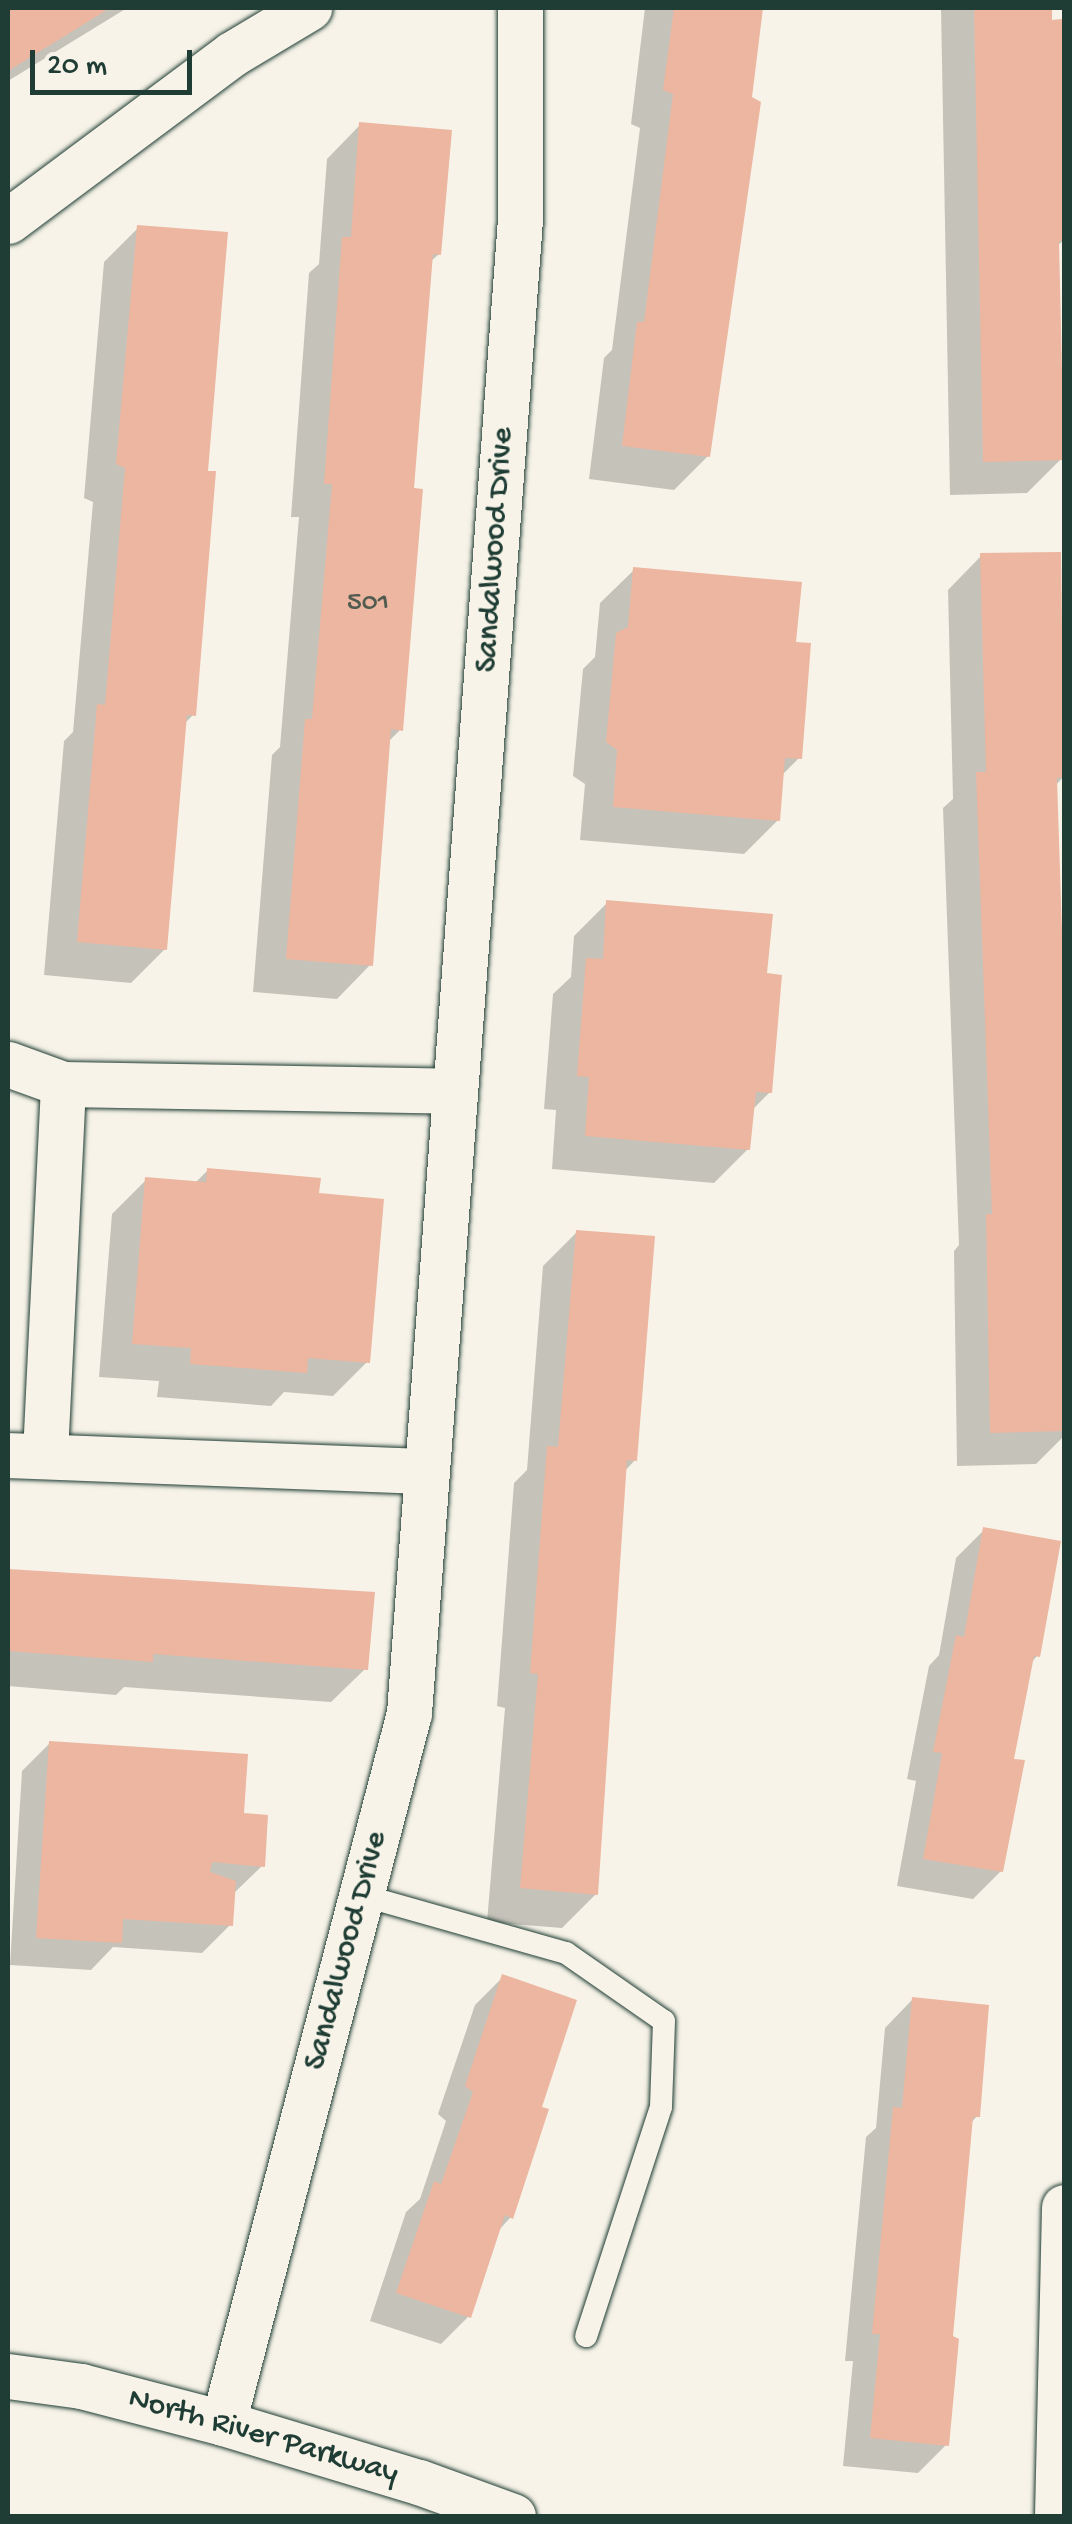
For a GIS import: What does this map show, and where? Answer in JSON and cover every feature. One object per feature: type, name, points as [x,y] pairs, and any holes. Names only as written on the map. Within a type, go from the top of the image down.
[{"type":"street","points":[[8,221],[232,54],[308,8]]},
{"type":"street","name":"Sandalwood Drive","points":[[223,2423],[409,1713],[520,220],[520,8]]},
{"type":"street","points":[[8,1064],[63,1084],[456,1091]]},
{"type":"street","points":[[63,1084],[26,1455],[427,1471]]},
{"type":"street","points":[[1057,2516],[1064,2207]]},
{"type":"street","name":"North River Parkway","points":[[8,2376],[81,2386],[223,2423],[419,2482],[513,2516]]},
{"type":"lane","points":[[361,1895],[566,1953],[664,2021],[662,2107],[586,2336]]},
{"type":"building","points":[[8,8],[110,8],[8,71]]},
{"type":"building","points":[[674,8],[763,8],[752,97],[761,102],[710,457],[622,446],[637,322],[644,322],[673,94],[663,90]]},
{"type":"building","points":[[974,8],[1052,8],[1052,20],[1062,19],[1064,241],[1059,241],[1064,460],[983,462]]},
{"type":"building","points":[[359,122],[452,130],[441,255],[433,254],[414,488],[423,489],[403,731],[391,729],[373,966],[286,959],[305,719],[312,719],[332,484],[324,484],[342,237],[351,237]]},
{"type":"building","points":[[137,225],[228,232],[208,471],[216,471],[196,716],[187,715],[167,950],[77,942],[97,704],[105,705],[125,468],[116,464]]},
{"type":"building","points":[[1061,552],[1064,777],[1057,778],[1064,994],[1064,1431],[990,1433],[986,1214],[992,1214],[976,772],[986,772],[980,553]]},
{"type":"building","points":[[633,567],[802,582],[796,642],[811,643],[802,759],[785,758],[780,821],[613,807],[617,750],[606,742],[616,633],[628,627]]},
{"type":"building","points":[[606,900],[773,914],[767,973],[782,975],[772,1093],[756,1092],[750,1150],[585,1136],[589,1077],[577,1076],[586,958],[603,959]]},
{"type":"building","points":[[207,1168],[321,1178],[319,1193],[384,1199],[370,1363],[308,1358],[307,1373],[190,1364],[191,1348],[132,1344],[145,1177],[206,1182]]},
{"type":"building","points":[[576,1230],[655,1236],[637,1461],[627,1460],[598,1895],[520,1888],[538,1674],[530,1673],[547,1446],[558,1447]]},
{"type":"building","points":[[983,1527],[1061,1541],[1040,1657],[1034,1656],[1014,1759],[1025,1760],[1003,1872],[923,1859],[942,1753],[933,1752],[956,1635],[964,1637]]},
{"type":"building","points":[[8,1569],[375,1592],[368,1670],[153,1654],[153,1662],[8,1651]]},
{"type":"building","points":[[49,1741],[248,1754],[244,1813],[268,1815],[265,1867],[212,1862],[210,1872],[236,1881],[233,1926],[123,1919],[122,1943],[36,1938]]},
{"type":"building","points":[[502,1974],[577,2000],[542,2107],[549,2109],[513,2219],[505,2215],[471,2318],[396,2293],[434,2181],[441,2184],[473,2092],[465,2086]]},
{"type":"building","points":[[912,1997],[989,2005],[980,2117],[973,2117],[953,2336],[959,2339],[949,2446],[870,2438],[880,2334],[872,2334],[893,2107],[902,2108]]}]
